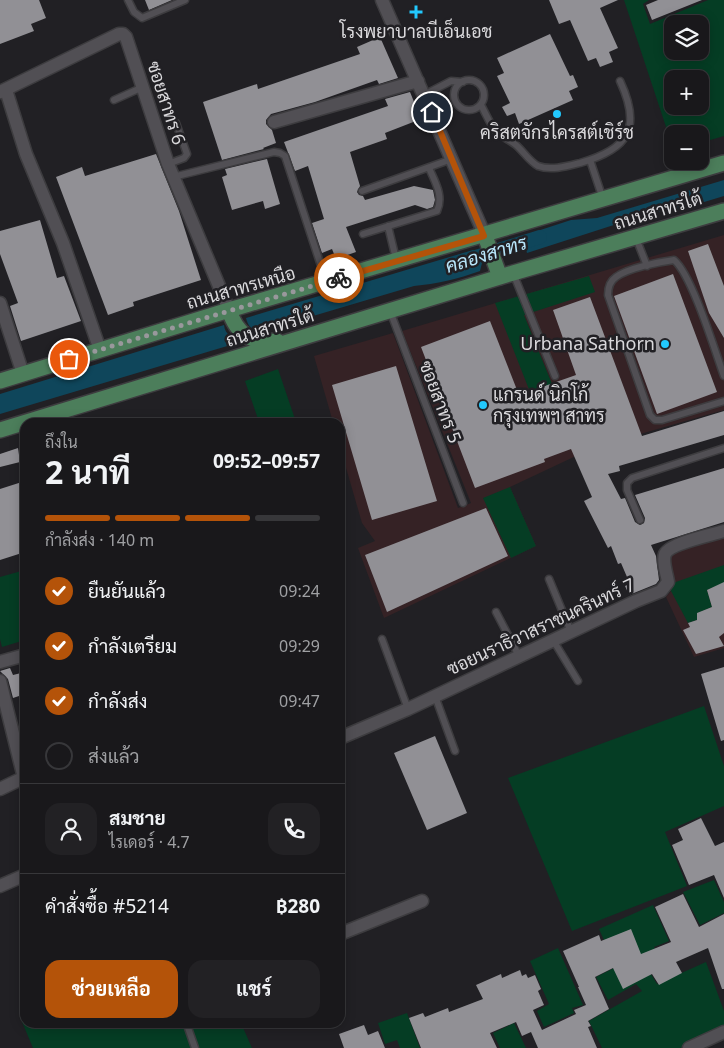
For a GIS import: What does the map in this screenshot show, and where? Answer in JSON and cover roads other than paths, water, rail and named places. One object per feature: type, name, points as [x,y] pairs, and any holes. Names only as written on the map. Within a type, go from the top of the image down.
[{"type":"main road","name":"ถนนสาทรเหนือ","points":[[0,381],[229,310],[397,261],[486,241],[604,200],[724,163]]},
{"type":"main road","name":"ถนนสาทรใต้","points":[[39,418],[390,311],[503,272],[636,238],[724,211]]},
{"type":"main road","points":[[486,241],[503,272]]},
{"type":"main road","points":[[229,310],[233,323],[244,335],[252,339],[270,342],[295,340]]},
{"type":"main road","name":"ถนนสาทรใต้","points":[[0,430],[20,424]]},
{"type":"street","points":[[382,0],[486,241]]},
{"type":"street","name":"ซอยสาทร 6","points":[[3,91],[122,34],[126,37],[168,164],[229,310]]},
{"type":"street","points":[[274,122],[418,81]]},
{"type":"street","points":[[3,91],[26,154],[63,243],[100,350]]},
{"type":"street","points":[[0,303],[23,374]]},
{"type":"street","name":"ซอยนราธิวาสราชนครินทร์ 7","points":[[345,736],[408,709],[636,601],[661,591],[668,582],[664,557],[666,552],[676,545],[724,531]]},
{"type":"street","points":[[0,662],[20,656]]},
{"type":"street","points":[[0,681],[20,762]]},
{"type":"street","points":[[0,789],[20,780]]},
{"type":"street","points":[[0,886],[20,877]]},
{"type":"street","points":[[345,932],[422,901]]},
{"type":"street","points":[[689,1048],[724,1032]]},
{"type":"lane","points":[[128,0],[134,12],[142,18],[185,0]]},
{"type":"lane","points":[[424,95],[451,81],[473,81],[482,86],[484,96],[481,105],[477,108],[468,110],[459,106],[456,102],[454,98],[456,89],[463,82]]},
{"type":"lane","points":[[481,105],[497,132],[514,144],[536,164],[544,168],[568,166],[590,160],[615,148],[628,135],[630,121],[628,99],[620,81]]},
{"type":"lane","points":[[114,100],[143,87]]},
{"type":"lane","points":[[168,164],[187,154],[176,123]]},
{"type":"lane","points":[[173,177],[274,152],[286,156],[327,282]]},
{"type":"lane","points":[[362,191],[452,159]]},
{"type":"lane","points":[[590,160],[604,200]]},
{"type":"lane","points":[[363,234],[437,211],[440,195],[429,168]]},
{"type":"lane","points":[[388,226],[397,261]]},
{"type":"lane","points":[[636,238],[647,266]]},
{"type":"lane","points":[[724,376],[689,280],[679,264],[674,260],[647,266],[615,277],[608,287],[608,295],[650,415],[655,420],[662,420],[724,401]]},
{"type":"lane","points":[[503,272],[555,376]]},
{"type":"lane","name":"ซอยสาทร 5","points":[[390,311],[463,503]]},
{"type":"lane","points":[[640,520],[627,490],[627,483],[632,478],[724,448]]},
{"type":"lane","points":[[549,579],[571,632]]},
{"type":"lane","points":[[496,612],[519,656]]},
{"type":"lane","points":[[382,639],[408,709]]},
{"type":"lane","points":[[553,640],[578,681]]},
{"type":"lane","points":[[435,696],[455,751]]},
{"type":"lane","points":[[188,1028],[195,1048]]},
{"type":"water","points":[[724,180],[724,196],[681,209],[651,213],[527,253],[522,236],[571,220],[597,218]]},
{"type":"water","points":[[473,250],[482,257],[480,271],[464,276],[414,286],[266,329],[257,330],[250,327],[246,318]]},
{"type":"water","points":[[224,325],[226,332],[231,336],[244,341],[0,414],[0,394]]},
{"type":"waterway","name":"คลองสาทร","points":[[463,261],[540,237]]},
{"type":"place","name":"โรงพยาบาลบีเอ็นเอช","points":[[416,12]]},
{"type":"place","name":"คริสตจักรไครสต์เชิร์ช","points":[[557,114]]},
{"type":"place","name":"Urbana Sathorn","points":[[665,344]]},
{"type":"place","name":"แกรนด์ นิกโก้ กรุงเทพฯ สาทร","points":[[483,405]]}]
